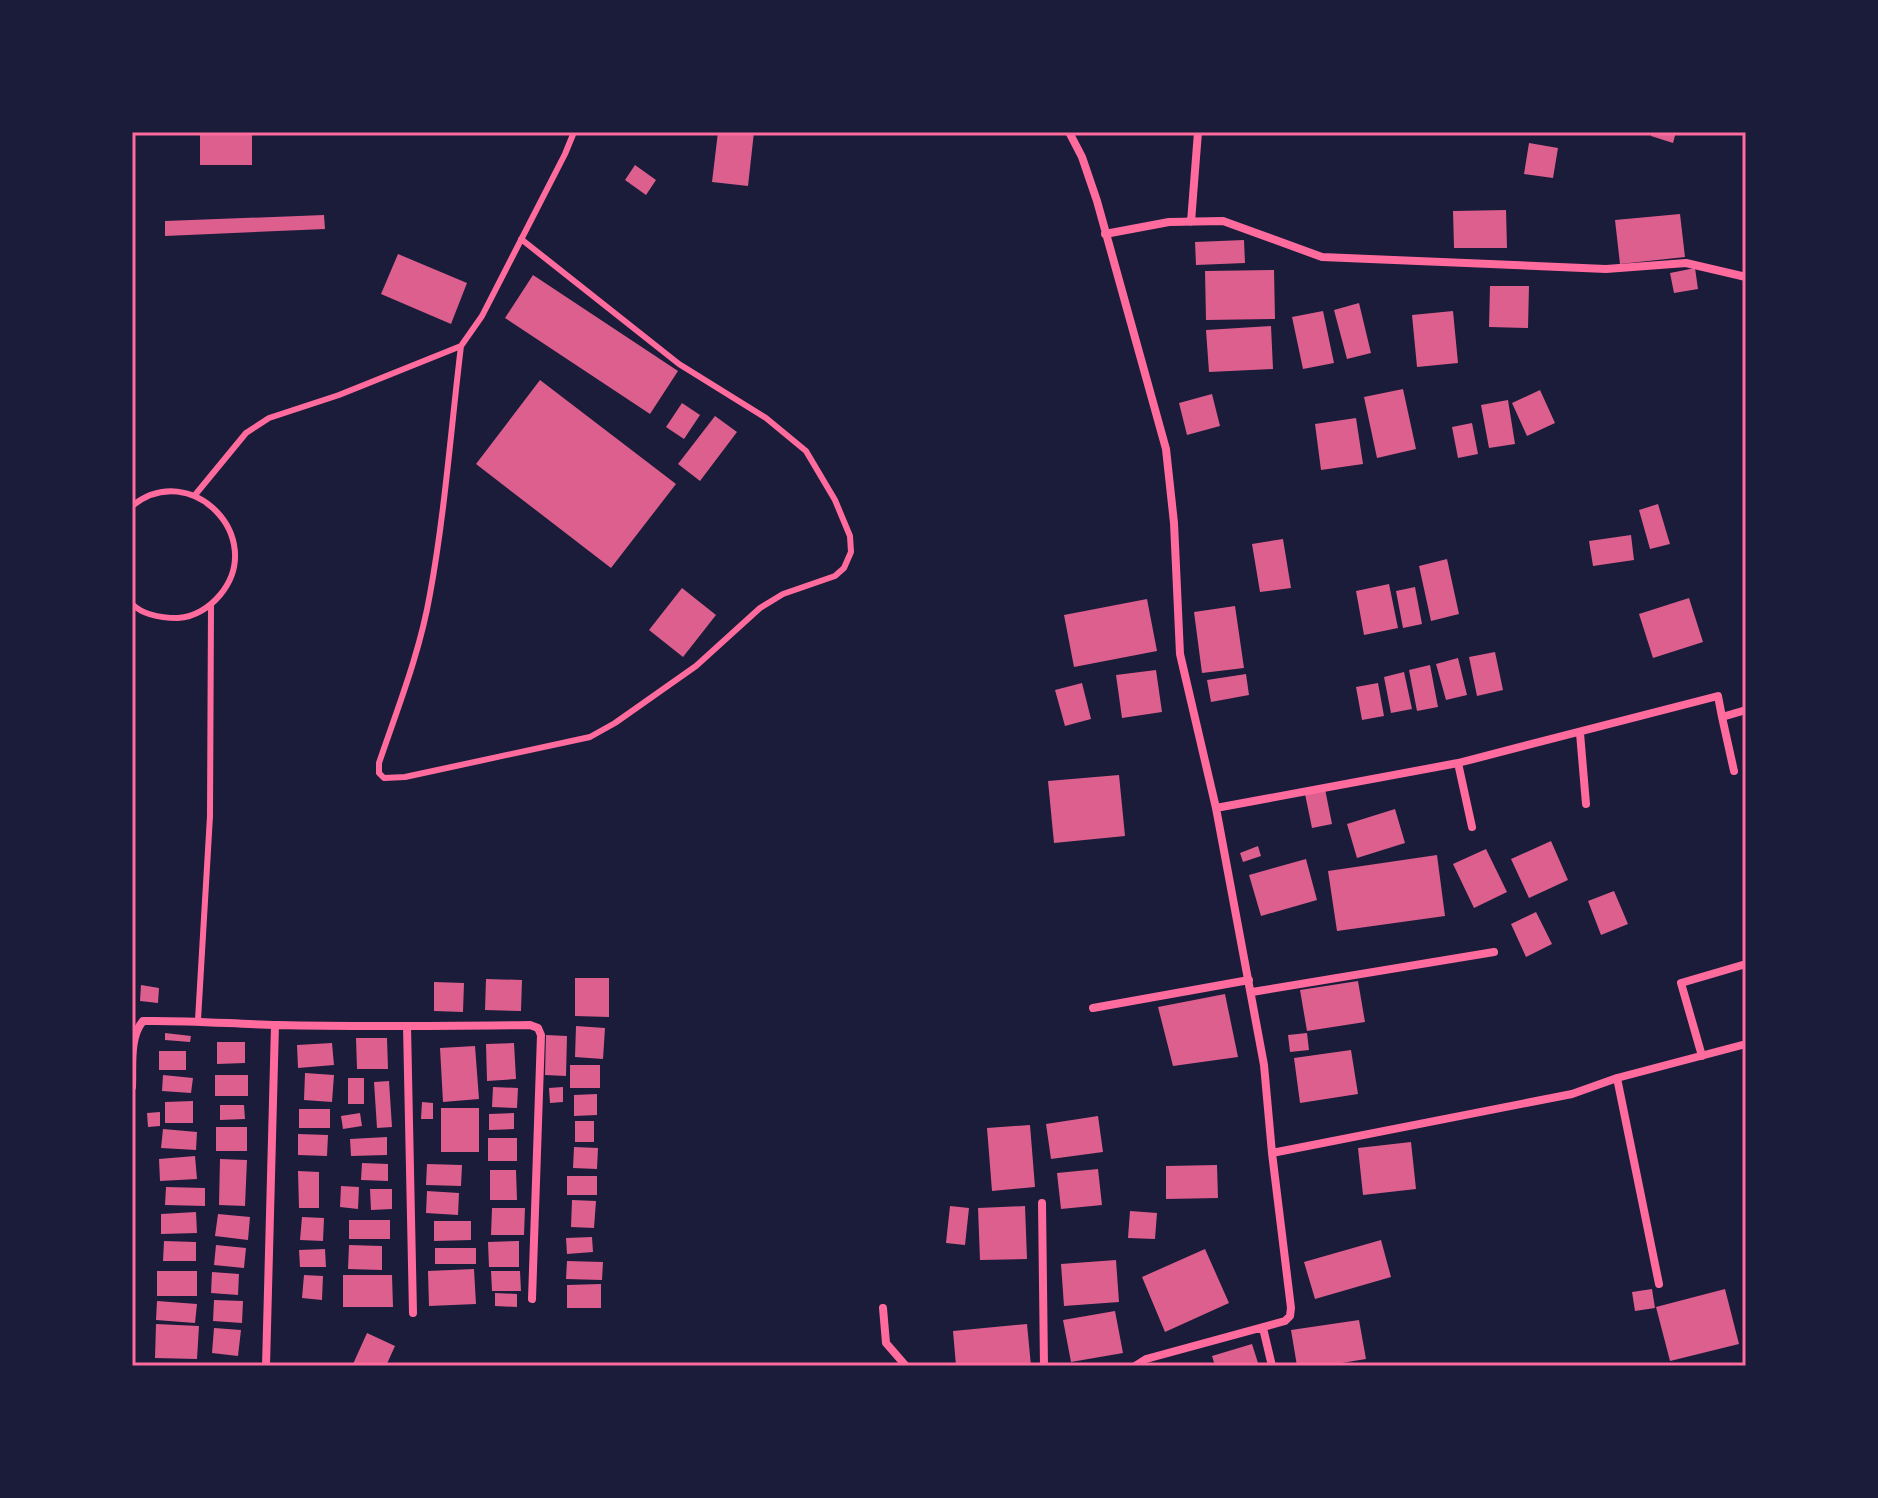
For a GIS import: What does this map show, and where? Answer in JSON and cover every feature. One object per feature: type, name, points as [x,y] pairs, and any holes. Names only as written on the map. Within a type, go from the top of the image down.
[{"type":"street","points":[[1069,132],[1082,157],[1166,449],[1174,523],[1180,654],[1216,808],[1252,992],[1264,1065],[1291,1308],[1290,1316],[1285,1321],[1146,1359],[1135,1366]]},
{"type":"street","points":[[1191,222],[1198,132]]},
{"type":"street","points":[[1105,234],[1169,222],[1223,221],[1322,257],[1606,269],[1686,263],[1746,277]]},
{"type":"street","points":[[1216,808],[1458,763],[1718,696],[1734,771]]},
{"type":"street","points":[[1722,717],[1746,710]]},
{"type":"street","points":[[1580,733],[1586,804]]},
{"type":"street","points":[[1458,763],[1472,827]]},
{"type":"street","points":[[1252,992],[1494,952]]},
{"type":"street","points":[[1702,1056],[1681,983],[1746,964]]},
{"type":"street","points":[[1093,1008],[1249,980]]},
{"type":"street","points":[[132,1087],[134,1045],[138,1027],[143,1021],[198,1020],[275,1025],[530,1025],[538,1028],[541,1035],[532,1299]]},
{"type":"street","points":[[266,1366],[275,1025]]},
{"type":"street","points":[[407,1026],[413,1313]]},
{"type":"street","points":[[1272,1153],[1572,1094],[1617,1078],[1746,1044]]},
{"type":"street","points":[[1617,1078],[1659,1284]]},
{"type":"street","points":[[1042,1203],[1044,1366]]},
{"type":"street","points":[[883,1308],[886,1343],[906,1366]]},
{"type":"street","points":[[1263,1328],[1272,1366]]},
{"type":"lane","points":[[521,239],[679,364],[766,418],[806,451],[835,500],[850,536],[851,552],[844,568],[835,576],[783,594],[760,608],[696,666],[590,737],[405,777],[384,778],[379,773],[379,763],[416,656],[430,595],[443,511],[461,346],[482,316],[574,132]]},
{"type":"lane","points":[[195,495],[246,433],[269,418],[339,395],[461,346]]},
{"type":"lane","points":[[132,506],[143,497],[169,490],[195,495],[217,510],[232,532],[235,559],[228,585],[211,605],[187,617],[161,618],[132,604]]},
{"type":"lane","points":[[198,1020],[210,816],[211,605]]},
{"type":"building","points":[[200,132],[252,132],[252,165],[200,165]]},
{"type":"building","points":[[718,132],[754,132],[748,186],[712,182]]},
{"type":"building","points":[[1652,132],[1676,132],[1673,143],[1651,136]]},
{"type":"building","points":[[1529,143],[1558,148],[1553,178],[1524,174]]},
{"type":"building","points":[[635,165],[656,180],[646,195],[625,180]]},
{"type":"building","points":[[1506,210],[1507,248],[1454,248],[1453,211]]},
{"type":"building","points":[[1680,214],[1685,257],[1620,264],[1615,220]]},
{"type":"building","points":[[324,215],[325,229],[165,236],[165,221]]},
{"type":"building","points":[[1244,240],[1245,263],[1196,265],[1195,242]]},
{"type":"building","points":[[398,254],[467,283],[451,324],[381,294]]},
{"type":"building","points":[[1695,268],[1698,289],[1674,293],[1670,273]]},
{"type":"building","points":[[1274,270],[1275,319],[1206,320],[1205,271]]},
{"type":"building","points":[[533,275],[678,371],[650,414],[505,318]]},
{"type":"building","points":[[1490,286],[1529,286],[1528,328],[1489,327]]},
{"type":"building","points":[[1359,303],[1371,353],[1347,359],[1334,310]]},
{"type":"building","points":[[1323,311],[1334,363],[1303,369],[1292,317]]},
{"type":"building","points":[[1453,311],[1458,363],[1417,367],[1412,315]]},
{"type":"building","points":[[1271,326],[1273,369],[1209,372],[1206,330]]},
{"type":"building","points":[[540,380],[676,484],[611,568],[476,464]]},
{"type":"building","points":[[1403,389],[1416,449],[1377,458],[1364,397]]},
{"type":"building","points":[[1540,390],[1555,423],[1527,436],[1512,403]]},
{"type":"building","points":[[1212,394],[1220,426],[1187,435],[1179,403]]},
{"type":"building","points":[[1508,400],[1515,444],[1489,448],[1481,405]]},
{"type":"building","points":[[682,403],[700,415],[684,439],[666,427]]},
{"type":"building","points":[[715,416],[737,432],[700,481],[678,464]]},
{"type":"building","points":[[1356,418],[1363,464],[1321,470],[1315,424]]},
{"type":"building","points":[[1472,423],[1478,454],[1458,458],[1452,427]]},
{"type":"building","points":[[1658,504],[1670,544],[1650,549],[1639,510]]},
{"type":"building","points":[[1631,535],[1634,560],[1593,566],[1589,541]]},
{"type":"building","points":[[1283,539],[1291,588],[1260,592],[1252,544]]},
{"type":"building","points":[[1447,559],[1459,614],[1431,621],[1419,566]]},
{"type":"building","points":[[1389,584],[1398,628],[1364,635],[1356,591]]},
{"type":"building","points":[[1415,587],[1422,624],[1403,628],[1396,591]]},
{"type":"building","points":[[682,588],[716,615],[683,657],[649,630]]},
{"type":"building","points":[[1689,598],[1703,642],[1653,658],[1639,614]]},
{"type":"building","points":[[1147,599],[1157,651],[1074,667],[1064,615]]},
{"type":"building","points":[[1235,606],[1244,668],[1202,673],[1194,612]]},
{"type":"building","points":[[1495,652],[1503,690],[1477,696],[1469,657]]},
{"type":"building","points":[[1458,658],[1467,695],[1446,700],[1436,664]]},
{"type":"building","points":[[1430,665],[1438,707],[1417,711],[1409,670]]},
{"type":"building","points":[[1156,670],[1162,712],[1122,718],[1116,675]]},
{"type":"building","points":[[1404,672],[1412,709],[1391,713],[1384,677]]},
{"type":"building","points":[[1246,674],[1249,695],[1211,702],[1207,680]]},
{"type":"building","points":[[1082,683],[1091,719],[1065,726],[1055,690]]},
{"type":"building","points":[[1378,683],[1384,716],[1362,720],[1356,687]]},
{"type":"building","points":[[1119,775],[1125,836],[1054,843],[1048,781]]},
{"type":"building","points":[[1325,789],[1332,824],[1312,828],[1305,794]]},
{"type":"building","points":[[1395,809],[1405,843],[1357,858],[1347,824]]},
{"type":"building","points":[[1551,841],[1568,880],[1529,898],[1511,859]]},
{"type":"building","points":[[1258,846],[1261,856],[1243,862],[1240,853]]},
{"type":"building","points":[[1486,849],[1507,892],[1474,908],[1453,864]]},
{"type":"building","points":[[1437,855],[1445,916],[1337,931],[1328,871]]},
{"type":"building","points":[[1306,859],[1317,900],[1261,916],[1249,875]]},
{"type":"building","points":[[1614,891],[1628,924],[1601,935],[1588,901]]},
{"type":"building","points":[[1536,912],[1552,944],[1526,957],[1511,924]]},
{"type":"building","points":[[575,978],[609,978],[609,1017],[575,1016]]},
{"type":"building","points":[[486,979],[522,980],[521,1011],[485,1010]]},
{"type":"building","points":[[1358,981],[1365,1022],[1307,1031],[1300,990]]},
{"type":"building","points":[[434,982],[464,983],[463,1012],[434,1011]]},
{"type":"building","points":[[141,985],[159,988],[158,1003],[140,1001]]},
{"type":"building","points":[[1225,994],[1238,1057],[1173,1066],[1158,1007]]},
{"type":"building","points":[[576,1026],[605,1028],[603,1059],[575,1057]]},
{"type":"building","points":[[165,1033],[191,1036],[190,1042],[165,1040]]},
{"type":"building","points":[[1307,1033],[1309,1050],[1290,1052],[1288,1035]]},
{"type":"building","points":[[546,1035],[567,1036],[566,1076],[545,1075]]},
{"type":"building","points":[[356,1038],[387,1038],[388,1069],[357,1069]]},
{"type":"building","points":[[217,1042],[245,1042],[245,1063],[217,1064]]},
{"type":"building","points":[[332,1043],[334,1065],[298,1068],[297,1045]]},
{"type":"building","points":[[514,1043],[516,1079],[487,1081],[486,1044]]},
{"type":"building","points":[[475,1046],[479,1099],[443,1102],[440,1048]]},
{"type":"building","points":[[1351,1050],[1358,1094],[1300,1103],[1294,1058]]},
{"type":"building","points":[[159,1051],[186,1051],[186,1070],[159,1070]]},
{"type":"building","points":[[570,1065],[600,1065],[600,1088],[570,1088]]},
{"type":"building","points":[[305,1073],[334,1075],[332,1102],[304,1100]]},
{"type":"building","points":[[163,1075],[193,1078],[191,1093],[162,1091]]},
{"type":"building","points":[[215,1075],[248,1075],[248,1096],[215,1096]]},
{"type":"building","points":[[348,1078],[364,1078],[364,1104],[348,1104]]},
{"type":"building","points":[[389,1081],[392,1127],[377,1128],[374,1082]]},
{"type":"building","points":[[493,1087],[518,1088],[517,1108],[492,1107]]},
{"type":"building","points":[[563,1087],[563,1102],[550,1103],[549,1088]]},
{"type":"building","points":[[597,1094],[597,1115],[574,1116],[574,1095]]},
{"type":"building","points":[[193,1101],[193,1123],[165,1123],[165,1102]]},
{"type":"building","points":[[422,1102],[433,1103],[433,1119],[421,1119]]},
{"type":"building","points":[[220,1105],[244,1105],[245,1119],[220,1120]]},
{"type":"building","points":[[441,1108],[479,1108],[479,1152],[441,1152]]},
{"type":"building","points":[[299,1109],[330,1109],[330,1128],[299,1128]]},
{"type":"building","points":[[160,1112],[160,1126],[148,1127],[147,1113]]},
{"type":"building","points":[[360,1113],[362,1126],[343,1129],[341,1116]]},
{"type":"building","points":[[514,1113],[514,1129],[489,1130],[489,1114]]},
{"type":"building","points":[[1098,1116],[1103,1152],[1051,1159],[1046,1124]]},
{"type":"building","points":[[575,1121],[594,1121],[594,1142],[575,1142]]},
{"type":"building","points":[[1030,1125],[1035,1187],[992,1191],[987,1128]]},
{"type":"building","points":[[216,1127],[247,1127],[247,1151],[216,1151]]},
{"type":"building","points":[[163,1129],[197,1132],[196,1150],[161,1148]]},
{"type":"building","points":[[298,1134],[328,1135],[327,1156],[298,1155]]},
{"type":"building","points":[[387,1137],[387,1155],[351,1156],[350,1139]]},
{"type":"building","points":[[488,1138],[517,1138],[517,1161],[488,1161]]},
{"type":"building","points":[[1411,1142],[1416,1189],[1363,1195],[1358,1148]]},
{"type":"building","points":[[574,1147],[598,1148],[597,1169],[573,1168]]},
{"type":"building","points":[[195,1156],[197,1179],[160,1181],[159,1159]]},
{"type":"building","points":[[220,1159],[247,1160],[245,1206],[219,1205]]},
{"type":"building","points":[[362,1163],[388,1164],[388,1181],[361,1180]]},
{"type":"building","points":[[427,1164],[462,1165],[461,1186],[426,1185]]},
{"type":"building","points":[[1217,1165],[1218,1198],[1166,1199],[1166,1166]]},
{"type":"building","points":[[1098,1169],[1102,1205],[1061,1209],[1057,1173]]},
{"type":"building","points":[[490,1170],[516,1170],[517,1200],[490,1200]]},
{"type":"building","points":[[298,1171],[319,1172],[319,1208],[299,1208]]},
{"type":"building","points":[[567,1176],[597,1176],[597,1195],[567,1195]]},
{"type":"building","points":[[341,1186],[359,1187],[358,1209],[340,1207]]},
{"type":"building","points":[[166,1187],[205,1188],[205,1206],[165,1205]]},
{"type":"building","points":[[370,1189],[392,1189],[392,1209],[371,1210]]},
{"type":"building","points":[[427,1191],[459,1193],[458,1215],[426,1213]]},
{"type":"building","points":[[572,1200],[596,1201],[594,1228],[571,1227]]},
{"type":"building","points":[[950,1206],[969,1208],[965,1245],[946,1243]]},
{"type":"building","points":[[1025,1206],[1027,1259],[980,1260],[978,1208]]},
{"type":"building","points":[[492,1208],[525,1208],[524,1235],[491,1235]]},
{"type":"building","points":[[1130,1211],[1157,1213],[1155,1239],[1128,1238]]},
{"type":"building","points":[[196,1212],[197,1233],[161,1234],[161,1214]]},
{"type":"building","points":[[218,1214],[250,1217],[248,1240],[215,1236]]},
{"type":"building","points":[[302,1217],[324,1218],[323,1241],[300,1240]]},
{"type":"building","points":[[349,1220],[390,1220],[390,1239],[349,1239]]},
{"type":"building","points":[[434,1221],[471,1221],[471,1240],[434,1241]]},
{"type":"building","points":[[592,1237],[593,1252],[567,1254],[566,1238]]},
{"type":"building","points":[[1381,1240],[1391,1277],[1315,1299],[1304,1262]]},
{"type":"building","points":[[164,1241],[196,1242],[196,1261],[163,1261]]},
{"type":"building","points":[[519,1241],[519,1267],[489,1267],[488,1242]]},
{"type":"building","points":[[216,1245],[246,1248],[244,1268],[214,1265]]},
{"type":"building","points":[[349,1245],[382,1246],[382,1270],[348,1269]]},
{"type":"building","points":[[435,1248],[476,1248],[476,1264],[435,1264]]},
{"type":"building","points":[[325,1249],[326,1267],[300,1267],[299,1250]]},
{"type":"building","points":[[1205,1249],[1229,1303],[1165,1332],[1142,1277]]},
{"type":"building","points":[[1116,1260],[1119,1302],[1064,1306],[1061,1264]]},
{"type":"building","points":[[567,1261],[603,1262],[602,1280],[566,1279]]},
{"type":"building","points":[[474,1269],[476,1304],[429,1306],[428,1271]]},
{"type":"building","points":[[157,1271],[197,1271],[197,1296],[157,1296]]},
{"type":"building","points":[[491,1271],[520,1271],[521,1291],[492,1291]]},
{"type":"building","points":[[212,1272],[239,1274],[238,1295],[211,1293]]},
{"type":"building","points":[[304,1275],[323,1276],[322,1300],[302,1298]]},
{"type":"building","points":[[343,1275],[392,1275],[393,1307],[343,1307]]},
{"type":"building","points":[[601,1284],[601,1308],[567,1308],[567,1285]]},
{"type":"building","points":[[1652,1289],[1655,1308],[1635,1311],[1632,1292]]},
{"type":"building","points":[[1725,1289],[1739,1344],[1670,1361],[1656,1307]]},
{"type":"building","points":[[495,1293],[517,1294],[517,1307],[495,1306]]},
{"type":"building","points":[[214,1300],[243,1301],[242,1323],[213,1321]]},
{"type":"building","points":[[157,1301],[197,1304],[195,1323],[156,1320]]},
{"type":"building","points":[[1115,1311],[1123,1353],[1071,1362],[1063,1320]]},
{"type":"building","points":[[1359,1320],[1366,1359],[1323,1366],[1297,1366],[1291,1330]]},
{"type":"building","points":[[156,1324],[199,1326],[197,1359],[155,1358]]},
{"type":"building","points":[[1027,1324],[1031,1366],[956,1366],[953,1331]]},
{"type":"building","points":[[214,1328],[241,1330],[238,1356],[212,1353]]},
{"type":"building","points":[[367,1333],[395,1346],[386,1366],[353,1364]]},
{"type":"building","points":[[1252,1344],[1259,1366],[1215,1366],[1212,1356]]}]
